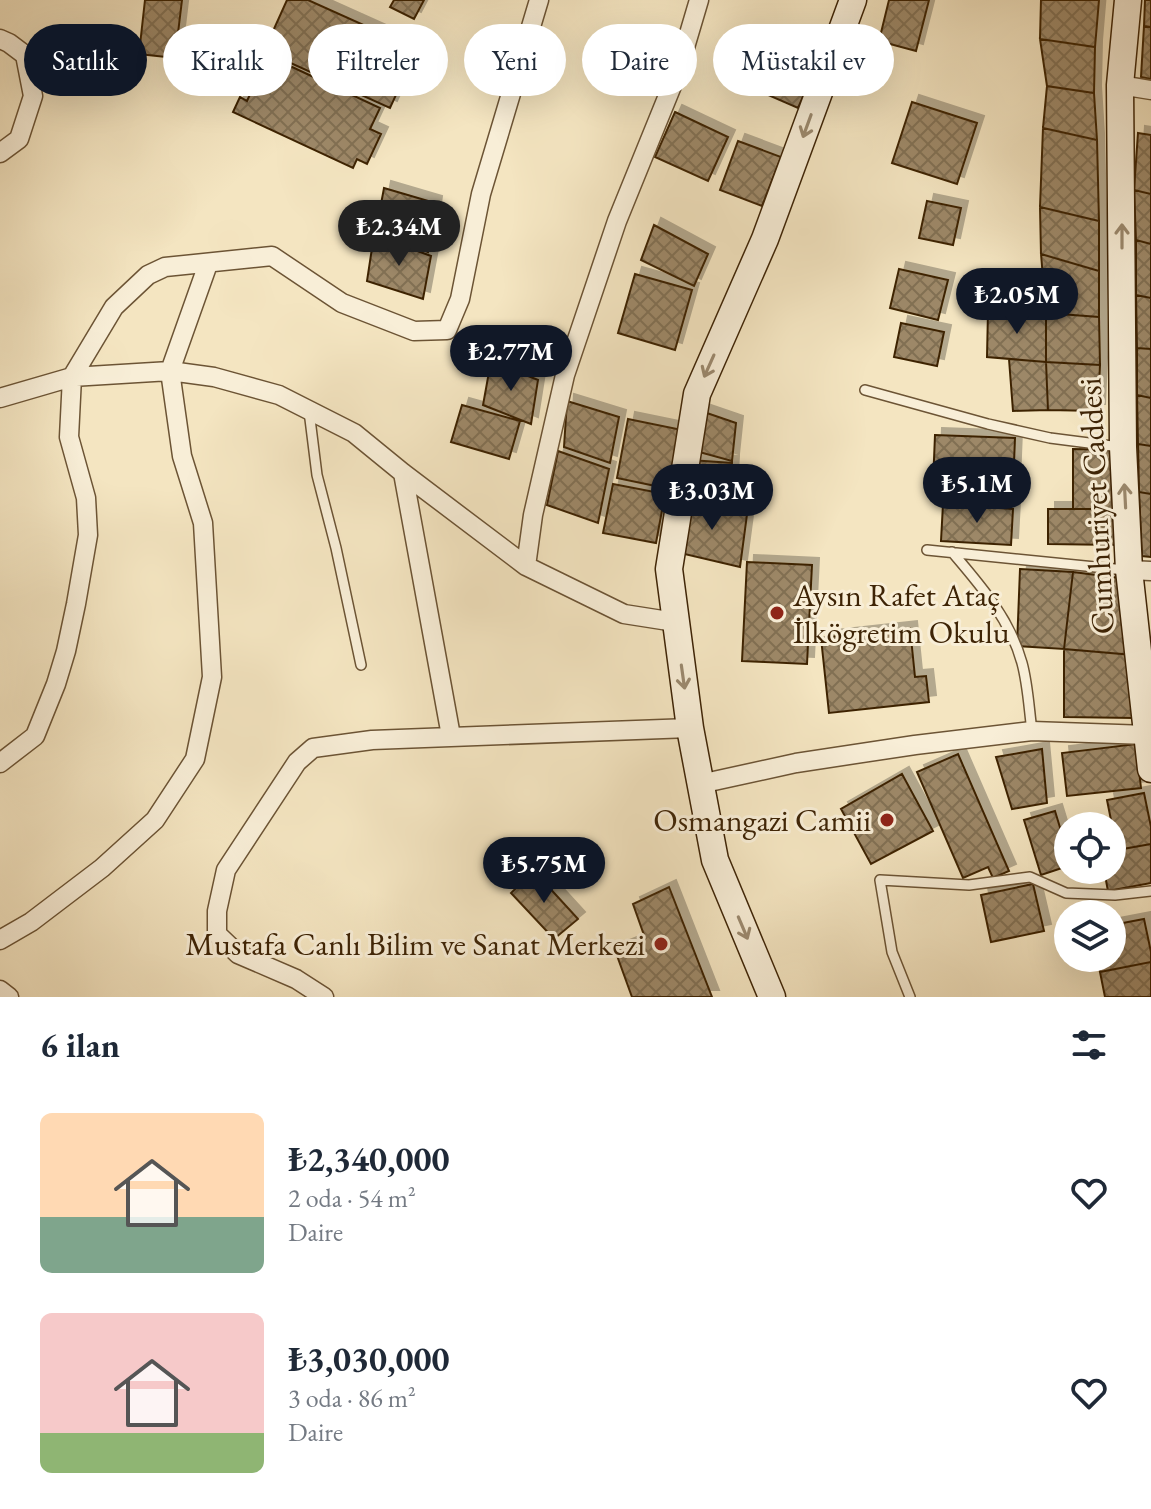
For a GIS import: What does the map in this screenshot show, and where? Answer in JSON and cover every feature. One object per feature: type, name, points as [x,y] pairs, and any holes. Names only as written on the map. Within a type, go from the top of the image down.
[{"type":"main road","points":[[772,997],[715,860],[690,728],[669,569],[697,394],[765,239],[853,0]]},
{"type":"main road","name":"Cumhuriyet Caddesi","points":[[1128,0],[1120,85],[1123,447],[1140,571],[1151,769]]},
{"type":"street","points":[[0,763],[35,736],[66,651],[88,535],[86,498],[69,437],[72,377],[114,307],[148,275],[165,267],[272,256],[342,303],[414,331],[447,330],[460,299],[481,194],[539,0]]},
{"type":"street","points":[[526,566],[533,515],[565,375],[617,221],[678,71],[699,0]]},
{"type":"street","points":[[0,39],[25,55],[33,96],[19,139],[0,153]]},
{"type":"street","points":[[1120,85],[1151,90]]},
{"type":"street","points":[[0,940],[31,922],[102,868],[155,820],[195,759],[212,677],[203,523],[182,456],[170,371],[208,264]]},
{"type":"street","points":[[0,398],[72,377],[170,371],[214,377],[279,395],[354,433],[526,566],[624,614],[675,622]]},
{"type":"street","points":[[403,473],[451,736]]},
{"type":"street","points":[[324,997],[296,979],[238,954],[217,934],[217,911],[226,870],[297,762],[313,748],[372,740],[690,728]]},
{"type":"street","points":[[700,784],[796,763],[1032,731],[1147,735]]},
{"type":"street","points":[[0,990],[9,997]]},
{"type":"lane","points":[[865,390],[1050,438],[1123,447]]},
{"type":"lane","points":[[309,411],[317,475],[361,665]]},
{"type":"lane","points":[[927,550],[1140,571]]},
{"type":"lane","points":[[952,552],[989,596],[1013,638],[1027,681],[1032,731]]},
{"type":"lane","points":[[910,997],[892,952],[880,880],[969,885],[1030,877],[1066,893],[1115,895],[1151,891]]},
{"type":"building","points":[[145,0],[182,0],[179,24],[163,24],[163,57],[147,55],[147,24],[142,24]]},
{"type":"building","points":[[287,0],[308,0],[361,24],[308,24],[308,71],[292,64],[292,24],[276,24]]},
{"type":"building","points":[[394,0],[424,0],[414,19],[390,7]]},
{"type":"building","points":[[889,0],[929,0],[916,51],[894,45],[894,24],[883,24]]},
{"type":"building","points":[[1041,0],[1099,0],[1095,47],[1040,39]]},
{"type":"building","points":[[1145,0],[1151,0],[1151,27],[1144,26]]},
{"type":"building","points":[[1144,26],[1151,27],[1151,79],[1141,77]]},
{"type":"building","points":[[1040,39],[1095,47],[1094,93],[1047,86]]},
{"type":"building","points":[[292,67],[308,74],[308,96],[354,96],[380,108],[370,129],[381,134],[367,164],[357,159],[353,168],[233,112],[240,97],[247,101],[249,96],[292,96]]},
{"type":"building","points":[[1047,86],[1094,93],[1097,140],[1043,128]]},
{"type":"building","points":[[363,96],[395,96],[390,108]]},
{"type":"building","points":[[770,96],[803,96],[798,108]]},
{"type":"building","points":[[912,102],[977,123],[957,184],[892,163]]},
{"type":"building","points":[[675,112],[728,137],[708,181],[655,157]]},
{"type":"building","points":[[1043,128],[1097,140],[1099,221],[1040,207]]},
{"type":"building","points":[[1138,133],[1151,135],[1151,194],[1134,190]]},
{"type":"building","points":[[738,141],[781,157],[762,206],[720,190]]},
{"type":"building","points":[[384,188],[435,203],[428,252],[376,231]]},
{"type":"building","points":[[1134,190],[1151,194],[1151,244],[1136,240]]},
{"type":"building","points":[[927,201],[961,208],[953,245],[919,238]]},
{"type":"building","points":[[1040,207],[1099,221],[1099,271],[1041,254]]},
{"type":"building","points":[[654,225],[708,254],[694,286],[641,260]]},
{"type":"building","points":[[374,235],[431,256],[423,299],[367,281]]},
{"type":"building","points":[[1136,240],[1151,244],[1151,298],[1136,295]]},
{"type":"building","points":[[1041,254],[1099,271],[1099,317],[1046,313]]},
{"type":"building","points":[[899,269],[948,280],[938,320],[890,308]]},
{"type":"building","points":[[635,274],[692,290],[675,350],[618,333]]},
{"type":"building","points":[[1136,295],[1151,298],[1151,349],[1137,348]]},
{"type":"building","points":[[988,311],[1046,313],[1046,362],[987,357]]},
{"type":"building","points":[[1046,313],[1099,317],[1100,365],[1046,362]]},
{"type":"building","points":[[901,323],[944,332],[937,366],[894,357]]},
{"type":"building","points":[[1137,348],[1151,349],[1151,398],[1137,395]]},
{"type":"building","points":[[1009,359],[1046,362],[1048,410],[1013,411]]},
{"type":"building","points":[[491,361],[538,380],[531,424],[483,405]]},
{"type":"building","points":[[1046,362],[1100,365],[1098,411],[1048,410]]},
{"type":"building","points":[[1137,395],[1151,398],[1151,446],[1138,444]]},
{"type":"building","points":[[567,401],[619,417],[610,463],[564,447]]},
{"type":"building","points":[[462,405],[520,421],[509,459],[451,442]]},
{"type":"building","points":[[701,411],[736,423],[732,461],[692,450]]},
{"type":"building","points":[[628,419],[682,430],[670,489],[617,478]]},
{"type":"building","points":[[935,435],[1015,438],[1013,488],[933,484]]},
{"type":"building","points":[[1138,444],[1151,446],[1151,494],[1139,492]]},
{"type":"building","points":[[1073,449],[1118,450],[1117,509],[1073,509]]},
{"type":"building","points":[[558,451],[609,469],[598,523],[547,505]]},
{"type":"building","points":[[690,460],[732,463],[730,493],[688,489]]},
{"type":"building","points":[[613,484],[665,494],[656,543],[603,533]]},
{"type":"building","points":[[1139,492],[1151,494],[1151,557],[1142,556]]},
{"type":"building","points":[[682,500],[748,507],[740,567],[676,552]]},
{"type":"building","points":[[943,504],[1013,509],[1011,545],[941,541]]},
{"type":"building","points":[[1048,509],[1117,509],[1117,545],[1048,544]]},
{"type":"building","name":"Aysın Rafet Ataç İlkögretim Okulu","points":[[747,562],[812,565],[807,664],[742,661]]},
{"type":"building","points":[[1020,569],[1073,572],[1064,649],[1017,646]]},
{"type":"building","points":[[1073,572],[1127,579],[1133,655],[1064,649]]},
{"type":"building","points":[[910,628],[915,677],[926,676],[929,702],[829,713],[821,638]]},
{"type":"building","points":[[1064,649],[1133,655],[1133,718],[1064,717]]},
{"type":"building","points":[[1136,744],[1141,788],[1067,796],[1062,753]]},
{"type":"building","points":[[1042,749],[1047,803],[1012,809],[996,757]]},
{"type":"building","points":[[958,754],[1009,871],[993,878],[988,867],[963,878],[917,772]]},
{"type":"building","name":"Osmangazi Camii","points":[[902,774],[933,831],[871,864],[841,809]]},
{"type":"building","points":[[1144,793],[1151,844],[1126,848],[1126,812],[1109,812],[1107,800]]},
{"type":"building","points":[[1055,811],[1054,871],[1041,875],[1024,820]]},
{"type":"building","points":[[1151,844],[1151,883],[1108,891],[1107,884],[1126,884],[1126,848]]},
{"type":"building","points":[[534,871],[578,919],[554,939],[511,893]]},
{"type":"building","points":[[1033,884],[1044,931],[991,942],[981,895]]},
{"type":"building","name":"Mustafa Canlı Bilim ve Sanat Merkezi","points":[[669,887],[712,997],[632,997],[615,950],[645,938],[633,904]]},
{"type":"building","points":[[1144,919],[1151,962],[1126,967],[1126,922]]},
{"type":"building","points":[[1151,962],[1151,997],[1105,997],[1100,972],[1126,972],[1126,967]]},
{"type":"place","name":"Aysın Rafet Ataç İlkögretim Okulu","points":[[777,613]]},
{"type":"place","name":"Osmangazi Camii","points":[[887,820]]},
{"type":"place","name":"Mustafa Canlı Bilim ve Sanat Merkezi","points":[[661,944]]}]
